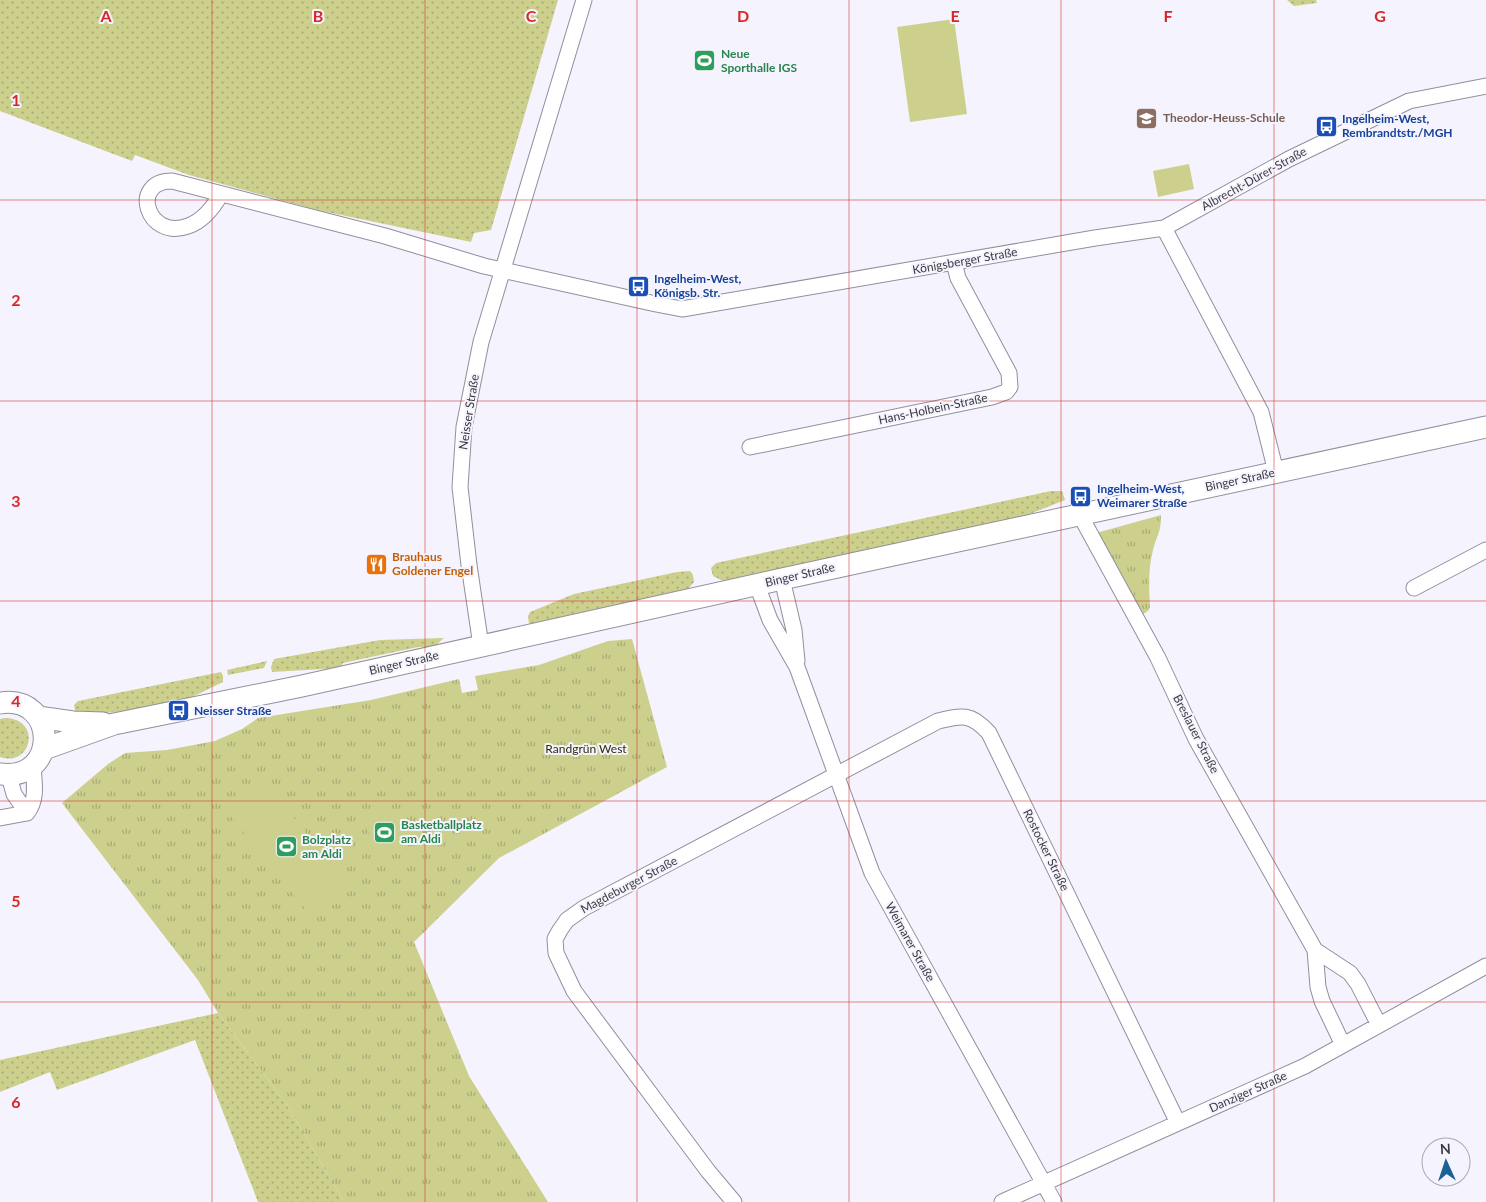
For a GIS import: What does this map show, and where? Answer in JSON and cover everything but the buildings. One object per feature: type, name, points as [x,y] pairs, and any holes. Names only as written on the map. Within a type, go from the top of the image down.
[{"type":"main road","name":"Binger Straße","points":[[4,775],[26,771],[38,757],[114,724],[302,686],[782,579],[1486,427]]},
{"type":"main road","points":[[0,703],[12,702],[22,704],[38,718],[44,733],[38,757]]},
{"type":"main road","name":"Binger Straße","points":[[38,718],[114,724]]},
{"type":"street","name":"Neisser Straße","points":[[482,646],[476,618],[460,487],[464,427],[482,342],[502,270],[584,0]]},
{"type":"street","name":"Albrecht-Dürer-Straße","points":[[1164,228],[1289,159],[1409,101],[1486,86]]},
{"type":"street","points":[[221,194],[216,204],[202,218],[192,225],[180,229],[162,227],[149,212],[147,203],[151,189],[163,181],[172,182],[221,194],[385,236],[502,270]]},
{"type":"street","points":[[1164,228],[1261,412],[1276,472]]},
{"type":"street","name":"Königsberger Straße","points":[[502,270],[682,309],[1164,228]]},
{"type":"street","name":"Hans-Holbein-Straße","points":[[750,447],[992,397],[1006,392],[1010,387],[1009,373],[958,278],[954,264]]},
{"type":"street","name":"Breslauer Straße","points":[[1080,515],[1158,658],[1196,739],[1315,950],[1318,987],[1322,1001],[1343,1045]]},
{"type":"street","points":[[1414,588],[1486,550]]},
{"type":"street","name":"Weimarer Straße","points":[[782,579],[794,630],[797,667]]},
{"type":"street","name":"Weimarer Straße","points":[[757,585],[770,620],[797,667],[872,873],[1054,1202]]},
{"type":"street","name":"Rostocker Straße","points":[[836,775],[938,721],[957,716],[967,717],[979,722],[989,732],[1178,1123]]},
{"type":"street","points":[[28,813],[34,799],[38,757]]},
{"type":"street","points":[[4,775],[14,794],[28,813]]},
{"type":"street","name":"Magdeburger Straße","points":[[734,1202],[708,1172],[574,991],[556,953],[556,939],[568,920],[584,908],[836,775]]},
{"type":"street","points":[[0,818],[28,813]]},
{"type":"street","name":"Breslauer Straße","points":[[1315,950],[1350,973],[1358,984],[1379,1025]]},
{"type":"street","name":"Danziger Straße","points":[[1002,1202],[1305,1066],[1486,966]]},
{"type":"green space","points":[[0,0],[558,0],[491,230],[474,233],[471,242],[317,210],[189,175],[135,155],[132,161],[0,111]]},
{"type":"green space","points":[[1287,0],[1316,0],[1317,3],[1294,6]]},
{"type":"green space","points":[[954,19],[967,114],[910,122],[897,27]]},
{"type":"green space","points":[[1189,164],[1194,189],[1158,197],[1153,171]]},
{"type":"green space","points":[[1051,491],[1062,491],[1065,500],[1015,520],[725,582],[713,576],[711,568],[716,563]]},
{"type":"green space","points":[[1161,515],[1160,530],[1150,564],[1150,607],[1143,614],[1096,533]]},
{"type":"green space","points":[[690,571],[694,582],[687,590],[529,624],[528,616],[530,612],[574,594],[677,572]]},
{"type":"green space","points":[[444,638],[434,647],[418,647],[343,663],[340,668],[272,672],[271,667],[274,659],[380,640]]},
{"type":"green space","name":"Randgrün West","points":[[632,639],[667,767],[499,858],[414,942],[469,1076],[548,1202],[344,1202],[287,1105],[218,1013],[198,980],[62,803],[108,764],[125,753],[167,750],[215,741],[242,729],[258,718],[371,700],[459,679],[462,693],[478,690],[475,676],[539,665],[608,641]]},
{"type":"green space","points":[[267,661],[264,668],[228,675],[227,670]]},
{"type":"green space","points":[[221,672],[223,682],[188,699],[125,711],[76,716],[74,705],[78,701]]},
{"type":"green space","points":[[0,719],[17,720],[25,726],[28,734],[25,750],[19,756],[11,759],[0,757]]},
{"type":"green space","name":"Bolzplatz am Aldi","points":[[262,779],[350,887],[310,915],[223,807]]},
{"type":"green space","name":"Basketballplatz am Aldi","points":[[387,808],[407,839],[383,855],[363,824]]},
{"type":"green space","points":[[218,1013],[287,1105],[344,1202],[258,1202],[195,1040],[57,1090],[50,1072],[0,1092],[0,1060]]},
{"type":"place","name":"Neue Sporthalle IGS","points":[[705,61]]},
{"type":"place","name":"Theodor-Heuss-Schule","points":[[1147,118]]},
{"type":"place","name":"Ingelheim-West, Rembrandtstr./MGH","points":[[1326,126]]},
{"type":"place","name":"Ingelheim-West, Königsb. Str.","points":[[638,286]]},
{"type":"place","name":"Ingelheim-West, Weimarer Straße","points":[[1081,496]]},
{"type":"place","name":"Brauhaus Goldener Engel","points":[[376,564]]},
{"type":"place","name":"Neisser Straße","points":[[178,711]]},
{"type":"place","name":"Basketballplatz am Aldi","points":[[385,832]]},
{"type":"place","name":"Bolzplatz am Aldi","points":[[286,847]]}]
